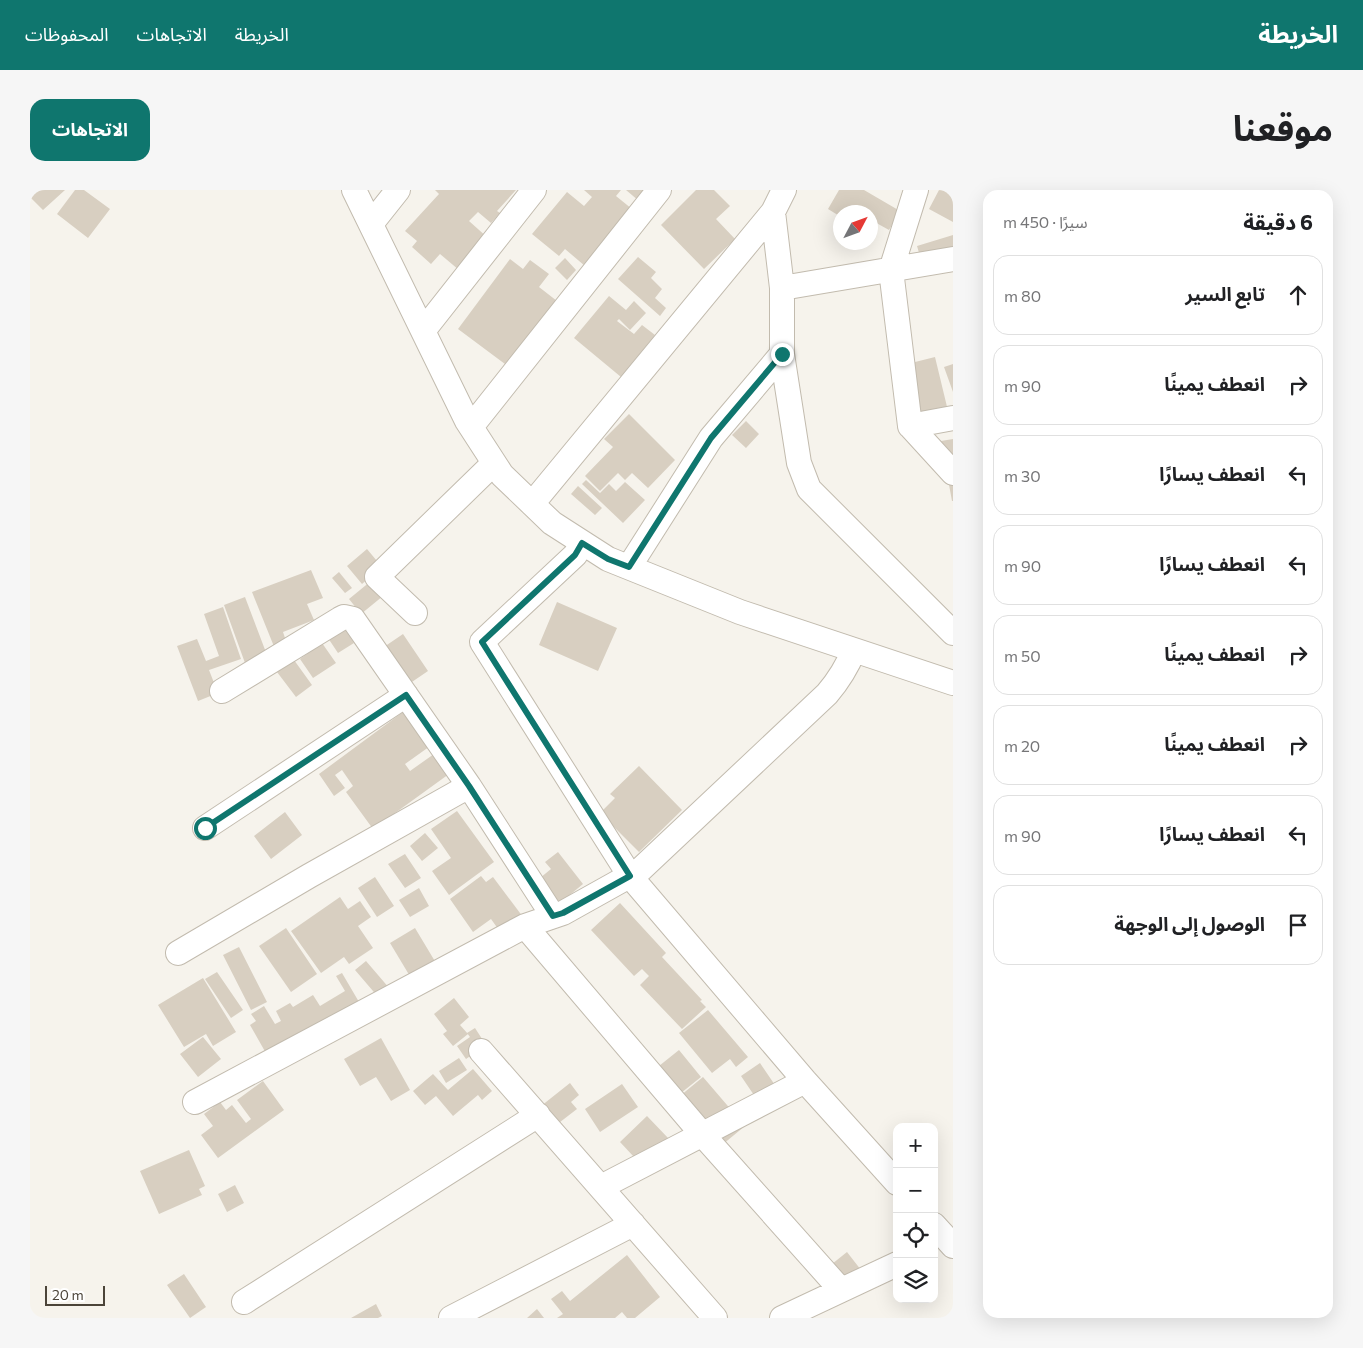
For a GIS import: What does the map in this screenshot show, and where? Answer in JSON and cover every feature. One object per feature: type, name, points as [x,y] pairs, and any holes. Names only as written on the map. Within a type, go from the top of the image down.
[{"type":"street","points":[[354,190],[471,427],[502,475],[552,523],[608,559],[740,612],[953,683]]},
{"type":"street","points":[[371,224],[398,190]]},
{"type":"street","points":[[423,331],[534,190]]},
{"type":"street","points":[[471,427],[659,190]]},
{"type":"street","points":[[532,504],[773,212],[784,190]]},
{"type":"street","points":[[916,190],[891,270],[910,426],[953,473]]},
{"type":"street","points":[[773,212],[782,288],[782,354],[799,463],[809,489],[953,633]]},
{"type":"street","points":[[782,288],[953,259]]},
{"type":"street","points":[[629,567],[711,438],[782,354]]},
{"type":"street","points":[[910,426],[953,418]]},
{"type":"street","points":[[416,612],[377,577],[477,482],[494,463]]},
{"type":"street","points":[[582,543],[575,555],[482,642],[630,876],[804,1081],[893,1179]]},
{"type":"street","points":[[222,691],[344,617],[353,619],[469,786],[553,916]]},
{"type":"street","points":[[195,1102],[525,926],[563,913],[630,876],[648,862],[827,694],[843,674],[854,650]]},
{"type":"street","points":[[205,828],[406,695]]},
{"type":"street","points":[[178,953],[300,881],[469,786]]},
{"type":"street","points":[[525,926],[702,1134],[841,1290]]},
{"type":"street","points":[[481,1052],[715,1318]]},
{"type":"street","points":[[601,1187],[804,1081]]},
{"type":"street","points":[[244,1302],[538,1115]]},
{"type":"street","points":[[451,1318],[633,1224]]},
{"type":"street","points":[[782,1318],[893,1266]]},
{"type":"building","points":[[30,190],[65,190],[43,210],[30,197]]},
{"type":"building","points":[[75,190],[84,190],[110,209],[88,238],[57,214]]},
{"type":"building","points":[[435,190],[516,190],[497,211],[500,213],[491,223],[478,212],[469,221],[488,238],[459,270],[440,254],[431,264],[412,247],[417,241],[405,231],[439,194]]},
{"type":"building","points":[[584,190],[621,190],[616,196],[632,209],[585,266],[565,249],[559,256],[532,234],[567,192],[584,206],[592,197]]},
{"type":"building","points":[[626,190],[649,190],[639,201]]},
{"type":"building","points":[[696,190],[714,190],[730,206],[716,219],[735,239],[704,269],[661,225]]},
{"type":"building","points":[[839,190],[864,190],[900,211],[889,230],[878,224],[878,205],[833,205],[833,212],[828,209]]},
{"type":"building","points":[[939,190],[953,190],[953,222],[929,209]]},
{"type":"building","points":[[953,235],[953,264],[925,273],[917,246]]},
{"type":"building","points":[[638,257],[656,272],[651,278],[662,289],[655,298],[666,308],[660,316],[618,279]]},
{"type":"building","points":[[565,258],[576,270],[567,280],[555,268]]},
{"type":"building","points":[[510,259],[523,269],[530,260],[549,274],[539,287],[557,301],[509,367],[458,329]]},
{"type":"building","points":[[609,296],[626,310],[634,301],[646,313],[630,330],[619,319],[617,321],[634,334],[642,325],[655,335],[621,377],[574,338]]},
{"type":"building","points":[[935,357],[949,415],[921,422],[907,364]]},
{"type":"building","points":[[953,364],[953,392],[944,367]]},
{"type":"building","points":[[629,414],[675,460],[648,488],[632,473],[625,480],[618,473],[600,491],[585,476],[613,447],[604,439]]},
{"type":"building","points":[[746,421],[759,434],[746,448],[732,435]]},
{"type":"building","points":[[953,439],[953,501],[952,501],[941,441]]},
{"type":"building","points":[[586,480],[600,493],[609,484],[616,491],[625,482],[645,500],[623,523],[582,484]]},
{"type":"building","points":[[578,486],[602,508],[595,515],[571,494]]},
{"type":"building","points":[[367,549],[382,567],[362,584],[347,566]]},
{"type":"building","points":[[311,570],[323,598],[307,604],[314,620],[283,632],[287,644],[275,649],[252,592]]},
{"type":"building","points":[[339,572],[352,588],[345,593],[332,578]]},
{"type":"building","points":[[371,581],[383,596],[361,614],[349,599]]},
{"type":"building","points":[[245,597],[267,655],[245,663],[224,605]]},
{"type":"building","points":[[557,602],[617,628],[598,671],[539,645]]},
{"type":"building","points":[[223,607],[241,659],[209,670],[218,693],[198,701],[177,646],[197,639],[206,661],[219,656],[204,614]]},
{"type":"building","points":[[343,627],[354,643],[338,653],[328,638]]},
{"type":"building","points":[[403,634],[428,671],[406,686],[381,649]]},
{"type":"building","points":[[322,643],[336,663],[313,678],[300,659]]},
{"type":"building","points":[[294,660],[312,685],[296,697],[277,672]]},
{"type":"building","points":[[407,709],[433,744],[405,764],[410,771],[434,754],[449,774],[373,829],[346,792],[353,786],[342,770],[335,775],[345,788],[334,796],[319,774]]},
{"type":"building","points":[[639,766],[682,810],[639,852],[600,813],[615,798],[610,794]]},
{"type":"building","points":[[457,811],[494,862],[449,895],[432,871],[451,858],[431,829]]},
{"type":"building","points":[[285,812],[302,835],[271,859],[254,836]]},
{"type":"building","points":[[425,833],[438,848],[422,861],[410,846]]},
{"type":"building","points":[[558,852],[583,884],[560,903],[540,878],[551,869],[545,862]]},
{"type":"building","points":[[405,854],[421,878],[405,888],[388,864]]},
{"type":"building","points":[[481,876],[486,882],[493,877],[523,917],[501,933],[491,919],[473,932],[450,899]]},
{"type":"building","points":[[375,877],[394,906],[377,917],[358,888]]},
{"type":"building","points":[[419,888],[429,906],[410,917],[399,900]]},
{"type":"building","points":[[340,897],[348,909],[360,901],[371,917],[358,926],[373,948],[349,964],[344,957],[321,973],[291,931]]},
{"type":"building","points":[[620,903],[666,953],[662,957],[702,1000],[700,1001],[706,1007],[682,1029],[640,985],[649,976],[642,969],[634,976],[591,930]]},
{"type":"building","points":[[286,928],[317,974],[291,992],[259,946]]},
{"type":"building","points":[[415,928],[436,963],[411,978],[390,943]]},
{"type":"building","points":[[239,947],[267,1002],[251,1010],[223,955]]},
{"type":"building","points":[[366,961],[390,989],[379,998],[355,970]]},
{"type":"building","points":[[217,972],[243,1010],[231,1018],[205,979]]},
{"type":"building","points":[[342,973],[359,1002],[267,1055],[250,1025],[256,1021],[251,1014],[264,1006],[275,1024],[281,1021],[276,1011],[290,1003],[293,1007],[313,995],[320,1006],[345,991],[336,976]]},
{"type":"building","points":[[203,978],[236,1032],[213,1046],[206,1034],[184,1047],[158,1005]]},
{"type":"building","points":[[454,998],[469,1017],[460,1025],[468,1034],[453,1046],[443,1034],[447,1031],[434,1014]]},
{"type":"building","points":[[708,1010],[748,1057],[736,1067],[730,1059],[712,1073],[679,1033]]},
{"type":"building","points":[[475,1028],[486,1045],[466,1059],[457,1046],[470,1037],[467,1033]]},
{"type":"building","points":[[203,1037],[221,1059],[198,1077],[180,1054]]},
{"type":"building","points":[[381,1038],[410,1090],[391,1101],[376,1077],[360,1086],[344,1059]]},
{"type":"building","points":[[679,1050],[701,1077],[671,1101],[649,1074]]},
{"type":"building","points":[[459,1058],[467,1070],[446,1083],[439,1071]]},
{"type":"building","points":[[760,1063],[779,1091],[760,1104],[741,1076]]},
{"type":"building","points":[[473,1069],[492,1091],[482,1100],[478,1095],[453,1116],[436,1096],[425,1105],[413,1091],[433,1074],[448,1090]]},
{"type":"building","points":[[703,1077],[745,1126],[711,1154],[669,1105]]},
{"type":"building","points":[[263,1081],[284,1110],[218,1158],[201,1135],[213,1126],[204,1114],[220,1102],[226,1110],[232,1105],[246,1123],[251,1119],[237,1100]]},
{"type":"building","points":[[570,1083],[579,1095],[571,1102],[577,1109],[551,1129],[536,1110]]},
{"type":"building","points":[[622,1084],[638,1107],[600,1132],[585,1109]]},
{"type":"building","points":[[647,1116],[669,1139],[648,1172],[620,1142]]},
{"type":"building","points":[[189,1150],[205,1186],[199,1189],[202,1195],[159,1214],[140,1171]]},
{"type":"building","points":[[235,1185],[244,1203],[227,1212],[218,1194]]},
{"type":"building","points":[[847,1252],[861,1270],[837,1290],[822,1272]]},
{"type":"building","points":[[627,1255],[660,1297],[635,1318],[627,1318],[622,1312],[615,1318],[557,1318],[563,1314],[551,1299],[562,1291],[570,1301]]},
{"type":"building","points":[[184,1274],[206,1307],[190,1318],[167,1285]]},
{"type":"building","points":[[376,1304],[382,1316],[378,1318],[351,1318]]},
{"type":"building","points":[[537,1309],[544,1318],[527,1318]]},
{"type":"route","points":[[205,828],[406,695],[469,786],[553,916],[563,913],[630,876],[482,642],[575,555],[582,543],[608,559],[629,567],[711,438],[782,354]]}]
